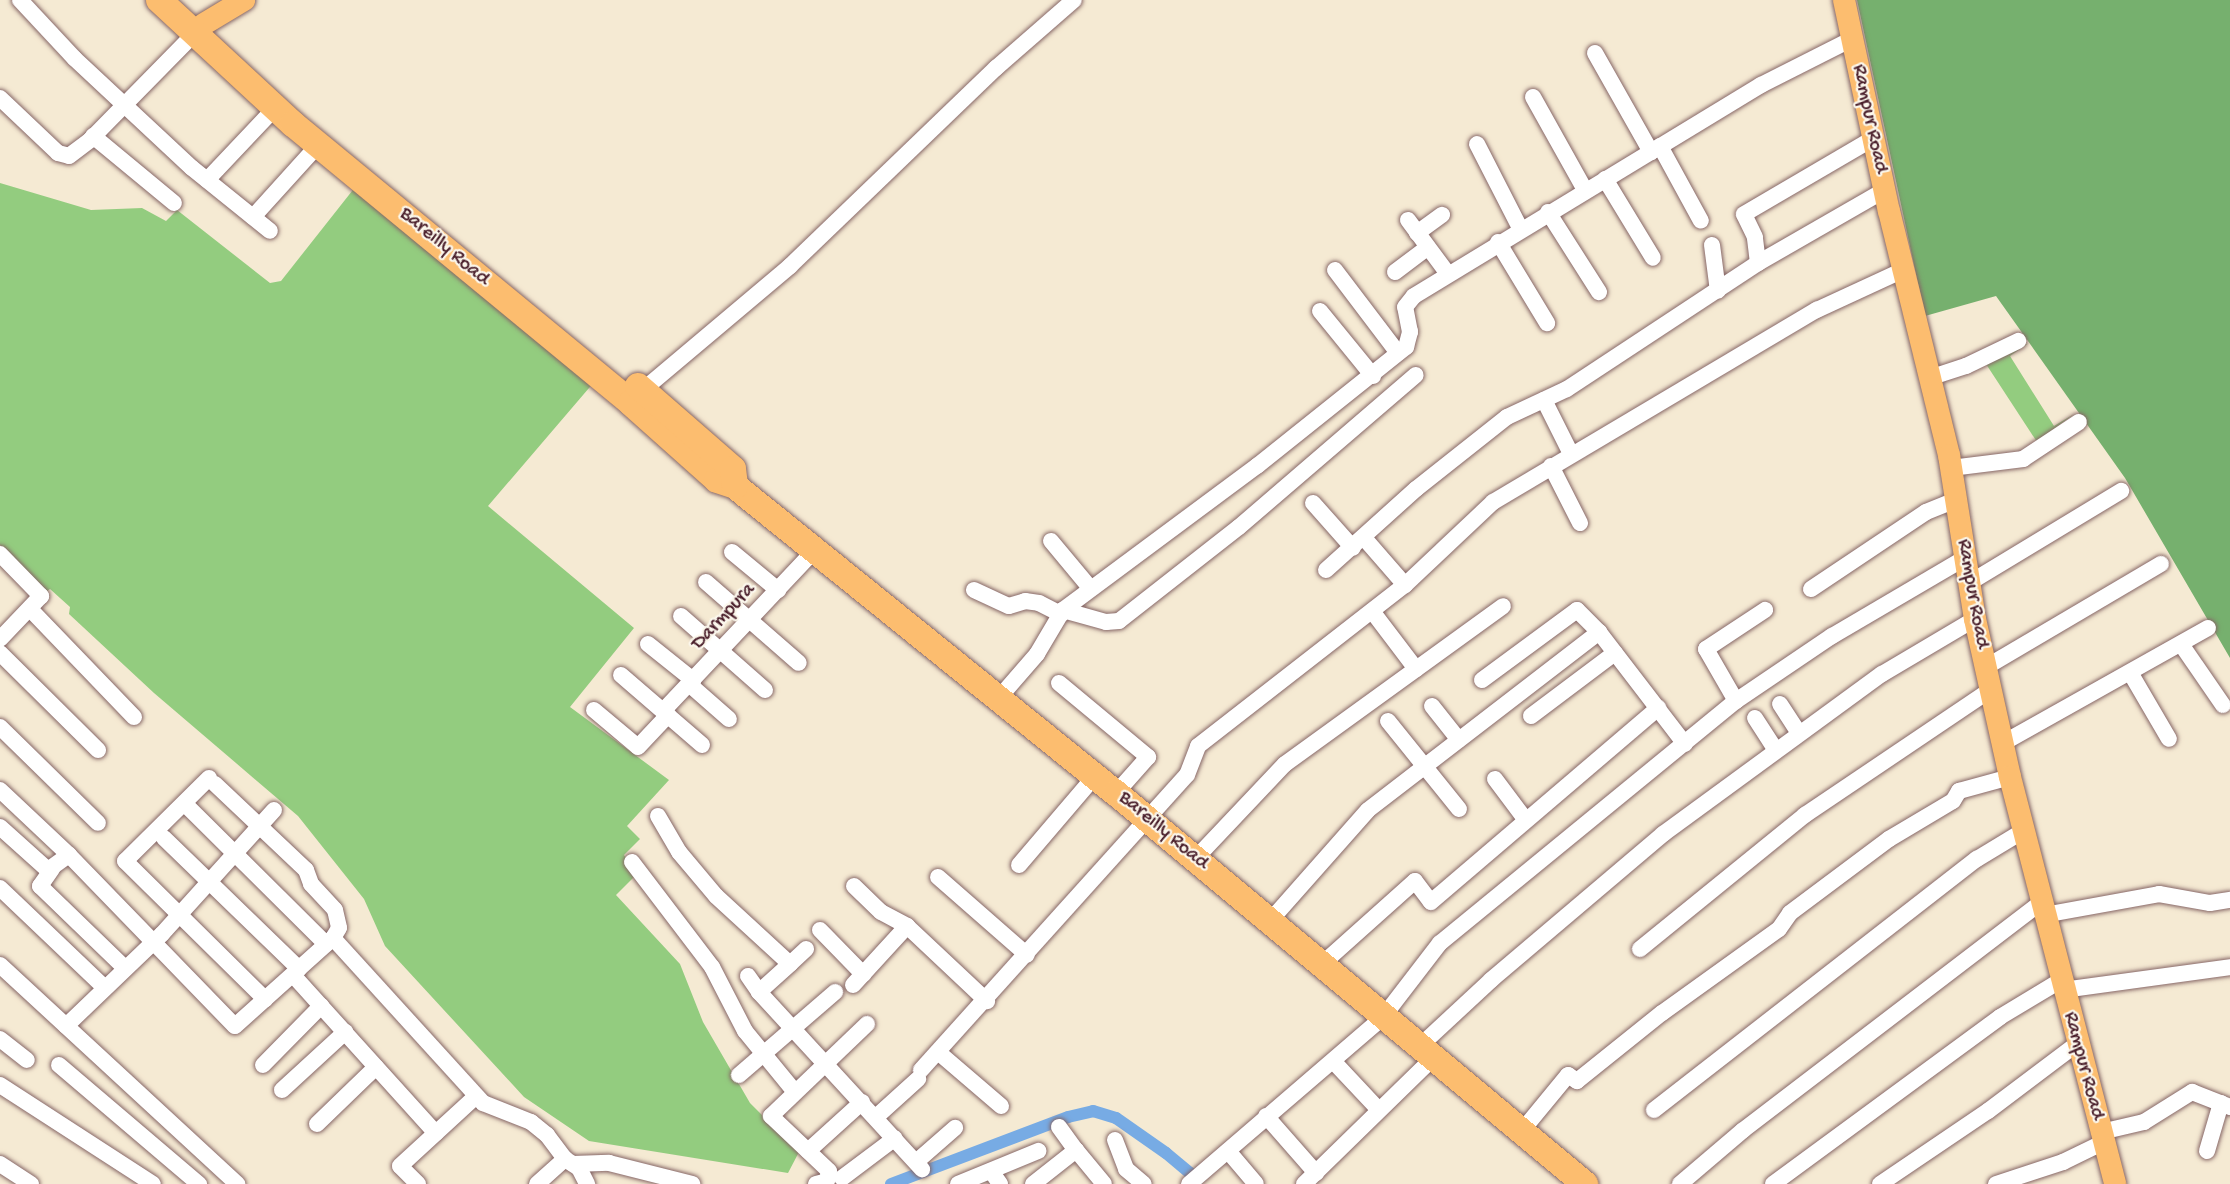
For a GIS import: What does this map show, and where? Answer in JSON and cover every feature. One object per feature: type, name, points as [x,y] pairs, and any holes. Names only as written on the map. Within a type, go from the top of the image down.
[{"type":"highway","name":"Bareilly Road","points":[[159,0],[199,29],[637,397]]},
{"type":"highway","name":"Bareilly Road","points":[[180,0],[199,29],[275,108],[318,145],[637,397],[733,469],[735,486],[1196,858],[1269,922],[1585,1184]]},
{"type":"main road","points":[[199,29],[244,0]]},
{"type":"main road","name":"Rampur Road","points":[[1844,0],[1903,270],[1951,468],[1975,619],[2010,777],[2061,986],[2115,1184]]},
{"type":"street","points":[[20,0],[74,58],[207,180],[270,231]]},
{"type":"street","points":[[637,397],[790,266],[996,68],[1074,0]]},
{"type":"street","points":[[0,98],[57,153],[76,152],[199,29]]},
{"type":"street","points":[[998,699],[1037,654],[1062,612],[1373,376],[1406,347],[1410,332],[1405,308],[1414,296],[1520,228],[1761,85],[1852,39]]},
{"type":"street","points":[[1595,53],[1701,221]]},
{"type":"street","points":[[1533,97],[1585,190]]},
{"type":"street","points":[[207,180],[275,108]]},
{"type":"street","points":[[93,136],[174,202]]},
{"type":"street","points":[[1758,263],[1755,237],[1744,214],[1874,138]]},
{"type":"street","points":[[1477,144],[1520,228]]},
{"type":"street","points":[[253,217],[318,145]]},
{"type":"street","points":[[1605,179],[1653,258]]},
{"type":"street","points":[[1326,570],[1359,543],[1416,489],[1507,417],[1544,400],[1718,291],[1758,263],[1885,190]]},
{"type":"street","points":[[1548,212],[1599,292]]},
{"type":"street","points":[[1442,215],[1412,227],[1448,274]]},
{"type":"street","points":[[1498,242],[1547,323]]},
{"type":"street","points":[[1712,245],[1718,291]]},
{"type":"street","points":[[1395,272],[1428,247]]},
{"type":"street","points":[[1335,270],[1398,353]]},
{"type":"street","points":[[876,1117],[920,1074],[987,1001],[1190,771],[1198,746],[1405,585],[1493,502],[1571,454],[1668,402],[1816,310],[1903,270]]},
{"type":"street","points":[[1320,311],[1373,376]]},
{"type":"street","points":[[1929,378],[1966,366],[2018,341]]},
{"type":"street","points":[[974,591],[1009,606],[1025,601],[1106,622],[1119,621],[1239,527],[1416,375]]},
{"type":"street","points":[[1544,400],[1571,454]]},
{"type":"street","points":[[1951,468],[2023,459],[2079,422]]},
{"type":"street","points":[[1551,466],[1580,523]]},
{"type":"street","points":[[1969,583],[2121,491]]},
{"type":"street","points":[[1811,589],[1926,512],[1956,500]]},
{"type":"street","points":[[1313,503],[1405,585]]},
{"type":"street","points":[[1051,541],[1091,589]]},
{"type":"street","name":"Darmpura","points":[[594,710],[638,747],[691,682],[814,551]]},
{"type":"street","points":[[732,552],[778,590]]},
{"type":"street","points":[[0,554],[41,596],[0,639]]},
{"type":"street","points":[[1193,1181],[1383,1017],[1440,943],[1736,700],[1832,636],[1965,558]]},
{"type":"street","points":[[1986,667],[2161,564]]},
{"type":"street","points":[[706,582],[799,663]]},
{"type":"street","points":[[1196,858],[1285,764],[1503,606]]},
{"type":"street","points":[[30,609],[134,717]]},
{"type":"street","points":[[1372,610],[1416,669]]},
{"type":"street","points":[[1482,680],[1577,610],[1599,632],[1685,744]]},
{"type":"street","points":[[1736,700],[1706,649],[1765,610]]},
{"type":"street","points":[[681,616],[765,690]]},
{"type":"street","points":[[1266,1116],[1310,1178],[1378,1109],[1426,1053],[1568,913],[1798,732],[1882,674],[1975,619]]},
{"type":"street","points":[[2003,743],[2131,674],[2208,628]]},
{"type":"street","points":[[1269,922],[1368,810],[1599,632]]},
{"type":"street","points":[[648,644],[729,719]]},
{"type":"street","points":[[2181,644],[2223,705]]},
{"type":"street","points":[[0,653],[98,750]]},
{"type":"street","points":[[1531,716],[1615,653]]},
{"type":"street","points":[[2131,674],[2169,739]]},
{"type":"street","points":[[621,675],[702,745]]},
{"type":"street","points":[[1059,683],[1148,757],[1116,793]]},
{"type":"street","points":[[1640,950],[1805,815],[1992,689]]},
{"type":"street","points":[[1779,704],[1798,732]]},
{"type":"street","points":[[1432,706],[1459,740]]},
{"type":"street","points":[[1321,965],[1415,881],[1431,902],[1525,819],[1658,708]]},
{"type":"street","points":[[1755,718],[1775,749]]},
{"type":"street","points":[[1388,721],[1459,809]]},
{"type":"street","points":[[0,727],[99,823]]},
{"type":"street","points":[[1019,865],[1095,776]]},
{"type":"street","points":[[1521,1132],[1568,1075],[1577,1081],[1671,1006],[1779,929],[1790,913],[1889,839],[1953,801],[1959,791],[2010,777]]},
{"type":"street","points":[[1495,779],[1525,819]]},
{"type":"street","points":[[0,790],[155,940],[235,1026],[330,941],[339,928],[335,910],[310,884],[306,870],[212,781],[125,861],[265,999]]},
{"type":"street","points":[[189,808],[330,941],[483,1103],[531,1122],[547,1134],[587,1184]]},
{"type":"street","points":[[66,1026],[155,940],[274,810]]},
{"type":"street","points":[[658,816],[679,852],[716,896],[790,964]]},
{"type":"street","points":[[0,827],[45,869],[52,869]]},
{"type":"street","points":[[1654,1110],[1977,859],[2023,831]]},
{"type":"street","points":[[164,838],[296,972],[321,1006],[436,1133]]},
{"type":"street","points":[[69,855],[52,869],[40,886],[125,968]]},
{"type":"street","points":[[632,862],[712,967],[745,1031],[795,1092]]},
{"type":"street","points":[[938,877],[1027,955]]},
{"type":"street","points":[[854,886],[881,912],[907,927],[987,1001]]},
{"type":"street","points":[[0,888],[105,988]]},
{"type":"street","points":[[1680,1184],[1751,1124],[2042,909],[2158,894],[2210,903],[2230,900]]},
{"type":"street","points":[[820,930],[858,979],[907,927]]},
{"type":"street","points":[[759,992],[806,949]]},
{"type":"street","points":[[0,965],[226,1181]]},
{"type":"street","points":[[1773,1184],[2000,1017],[2061,986],[2230,967]]},
{"type":"street","points":[[748,976],[759,992],[919,1166],[955,1128]]},
{"type":"street","points":[[739,1075],[835,992]]},
{"type":"street","points":[[263,1065],[321,1006]]},
{"type":"street","points":[[816,1184],[827,1181],[829,1171],[771,1116],[867,1024]]},
{"type":"street","points":[[282,1090],[345,1032]]},
{"type":"street","points":[[0,1039],[27,1059]]},
{"type":"street","points":[[1880,1184],[1988,1111],[2077,1044]]},
{"type":"street","points":[[938,1052],[1001,1106]]},
{"type":"street","points":[[1333,1060],[1378,1109]]},
{"type":"street","points":[[59,1065],[199,1184]]},
{"type":"street","points":[[317,1124],[376,1067]]},
{"type":"street","points":[[0,1085],[153,1184]]},
{"type":"street","points":[[1996,1184],[2063,1162],[2102,1137],[2145,1122],[2192,1092],[2225,1105],[2207,1151]]},
{"type":"street","points":[[418,1184],[400,1166],[476,1096]]},
{"type":"street","points":[[808,1151],[862,1102]]},
{"type":"street","points":[[1059,1127],[1104,1184]]},
{"type":"street","points":[[842,1178],[895,1138]]},
{"type":"street","points":[[1115,1140],[1126,1169],[1144,1184]]},
{"type":"street","points":[[958,1184],[996,1177],[1038,1150]]},
{"type":"street","points":[[1033,1184],[1076,1150]]},
{"type":"street","points":[[1228,1151],[1256,1184]]},
{"type":"street","points":[[539,1183],[569,1162],[609,1163],[692,1184]]},
{"type":"street","points":[[0,1164],[31,1184]]},
{"type":"green space","points":[[1857,0],[2230,0],[2230,658],[2125,478],[1996,296],[1925,316]]},
{"type":"green space","points":[[0,183],[91,210],[142,208],[166,221],[177,210],[270,283],[281,281],[356,186],[595,381],[488,506],[634,628],[570,707],[669,780],[627,826],[640,839],[624,855],[637,874],[616,895],[680,964],[703,1022],[750,1103],[799,1152],[788,1173],[589,1141],[524,1097],[385,946],[364,899],[298,816],[154,693],[69,614],[70,607],[50,589],[46,592],[0,545]]},
{"type":"green space","points":[[2029,343],[2010,356],[2054,426],[2074,414],[2037,442],[1986,364]]},
{"type":"waterway","points":[[891,1184],[1068,1117],[1093,1111],[1116,1118],[1166,1153],[1190,1173],[1196,1184]]}]
